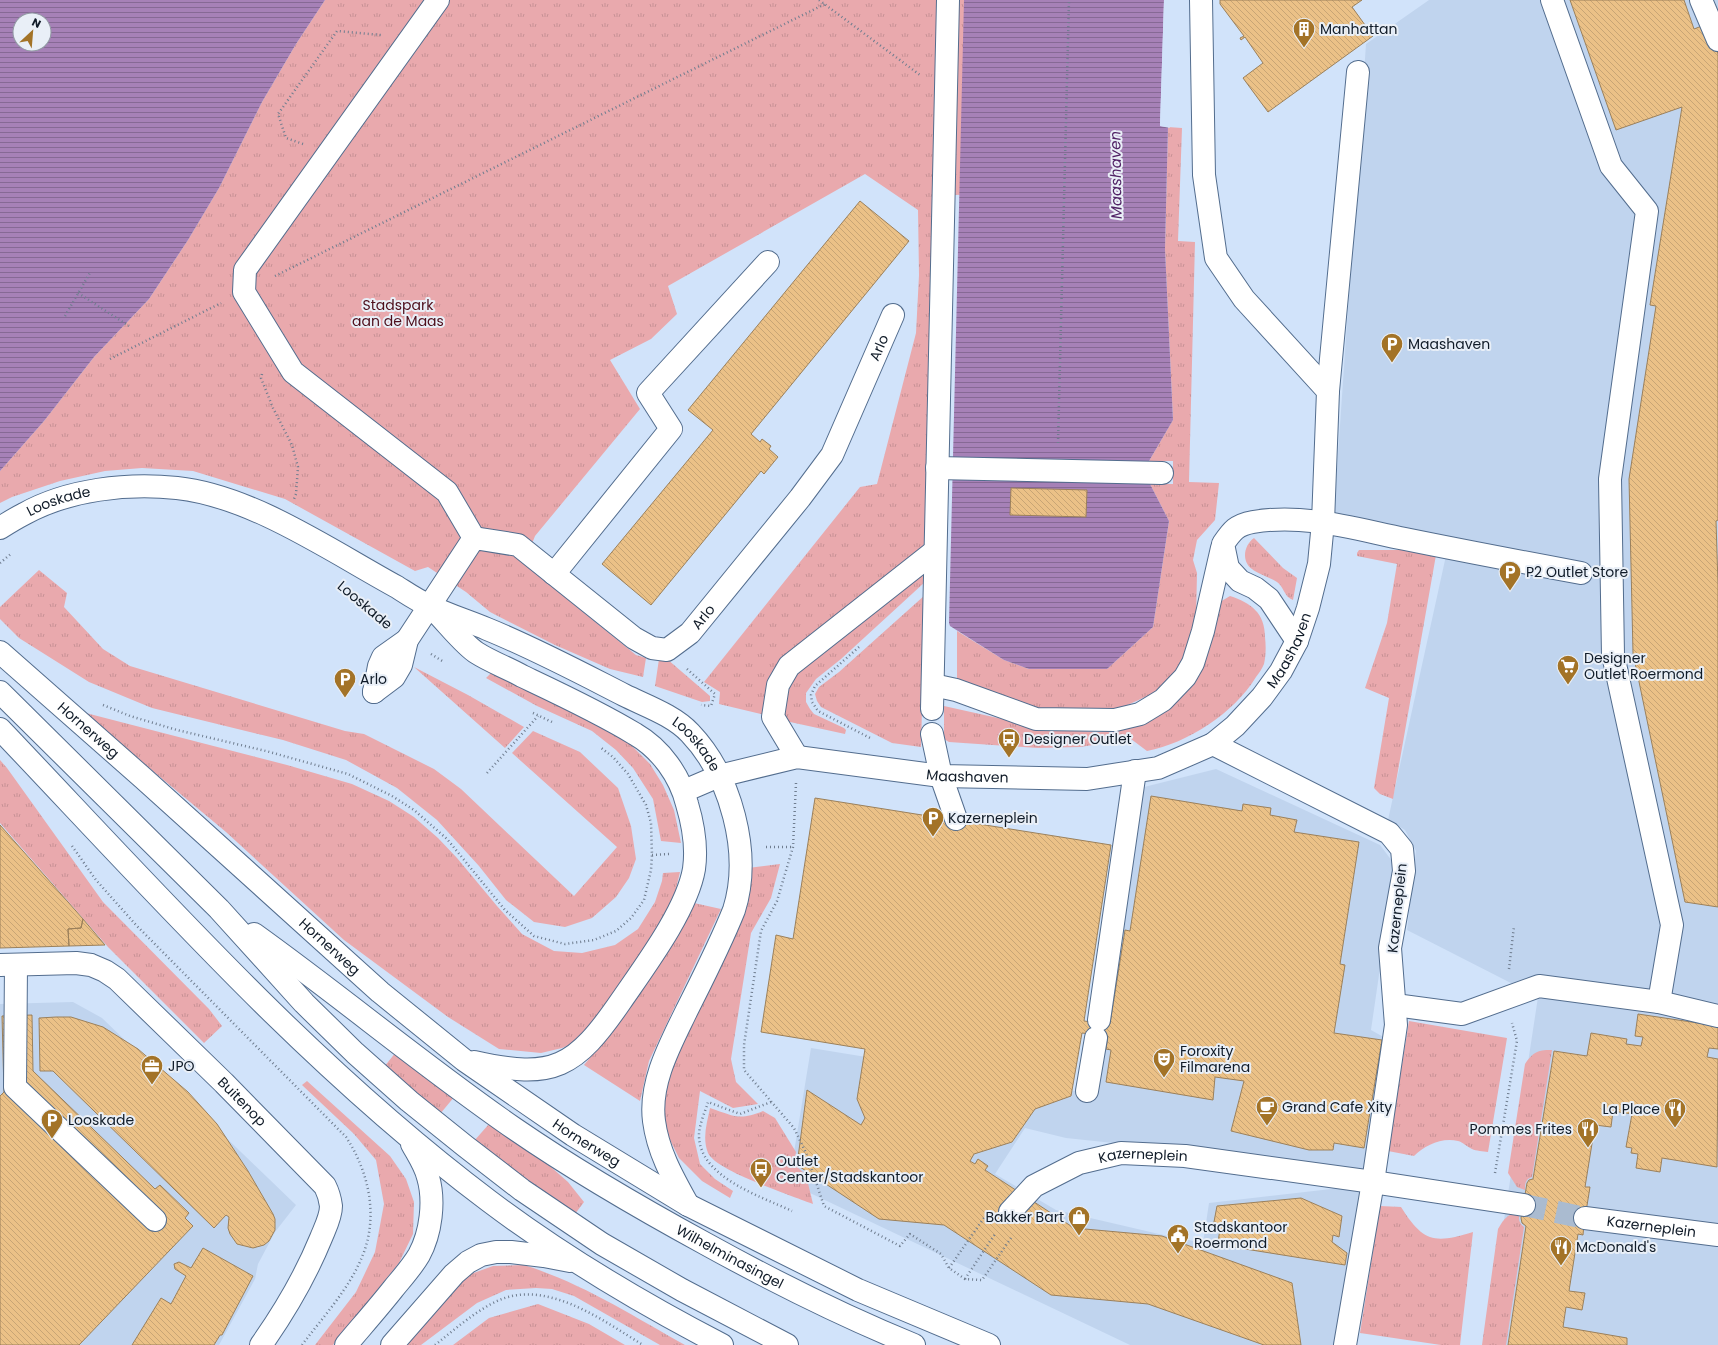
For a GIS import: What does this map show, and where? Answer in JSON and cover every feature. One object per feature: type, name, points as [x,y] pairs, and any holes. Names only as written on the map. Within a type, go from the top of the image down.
[{"type":"main road","points":[[438,0],[245,270],[244,292],[293,372],[447,492],[474,538]]},
{"type":"main road","points":[[932,709],[935,551],[942,468],[945,94],[948,0]]},
{"type":"main road","points":[[1201,0],[1204,175],[1216,258],[1244,300],[1328,391]]},
{"type":"main road","points":[[1552,0],[1611,166],[1647,211],[1610,479],[1613,655],[1672,925],[1660,1002]]},
{"type":"main road","points":[[1701,0],[1718,40]]},
{"type":"main road","name":"Maashaven","points":[[719,776],[797,757],[941,776],[1086,778],[1158,768],[1213,744],[1235,726],[1262,697],[1281,671],[1297,641],[1308,608],[1319,564],[1323,522],[1328,391],[1358,72]]},
{"type":"main road","points":[[554,574],[671,430],[648,393],[768,262]]},
{"type":"main road","name":"Arlo","points":[[667,650],[690,633],[800,498],[832,455],[893,315]]},
{"type":"main road","points":[[942,468],[1162,473]]},
{"type":"main road","name":"Looskade","points":[[0,528],[26,513],[68,497],[92,491],[134,486],[179,488],[218,496],[282,523],[430,606],[489,629],[672,719],[688,731],[700,744],[719,776],[684,791],[672,768],[637,734],[476,653],[430,606]]},
{"type":"main road","points":[[933,685],[956,690],[1036,719],[1115,720],[1140,714],[1163,700],[1185,677],[1194,662],[1203,631],[1223,544],[1233,530],[1251,522],[1281,519],[1323,522],[1512,561],[1581,573]]},
{"type":"main road","points":[[474,538],[518,545],[634,638],[652,648],[667,650]]},
{"type":"main road","points":[[408,640],[474,538]]},
{"type":"main road","points":[[1223,544],[1228,568],[1240,581],[1255,588],[1269,599],[1297,641]]},
{"type":"main road","points":[[797,757],[773,717],[778,685],[790,666],[935,551]]},
{"type":"main road","name":"Hornerweg","points":[[1,653],[143,778],[380,992],[464,1060],[573,1135],[688,1204]]},
{"type":"main road","name":"Hornerweg","points":[[0,692],[219,909],[304,1003],[355,1053],[415,1106],[522,1190],[602,1244],[639,1267],[747,1326],[787,1345]]},
{"type":"main road","points":[[0,729],[252,992],[301,1041],[408,1136],[490,1202],[577,1262],[656,1310],[722,1345]]},
{"type":"main road","points":[[932,734],[941,776],[956,819]]},
{"type":"main road","name":"Kazerneplein","points":[[1213,744],[1389,833],[1402,849],[1404,871],[1390,948],[1396,1025],[1373,1182],[1345,1345]]},
{"type":"main road","points":[[1087,1091],[1135,771]]},
{"type":"main road","points":[[688,1204],[660,1152],[653,1120],[653,1099],[657,1080],[670,1045],[730,922],[738,896],[740,848],[732,809],[719,776]]},
{"type":"main road","points":[[464,1060],[513,1070],[544,1069],[560,1065],[578,1054],[602,1029],[632,986],[673,921],[687,890],[694,869],[695,852],[691,818],[684,791]]},
{"type":"main road","name":"Hornerweg","points":[[219,909],[317,979],[443,1077],[554,1155]]},
{"type":"main road","name":"Buitenop","points":[[8,965],[76,963],[91,965],[117,979],[224,1083],[325,1186],[330,1196],[331,1207],[329,1220],[299,1287],[261,1345]]},
{"type":"main road","points":[[8,965],[16,1087],[154,1220]]},
{"type":"main road","points":[[1395,1005],[1462,1014],[1539,986],[1660,1002],[1718,1016]]},
{"type":"main road","points":[[346,1345],[409,1269],[419,1254],[426,1238],[430,1216],[430,1188],[424,1166],[408,1136]]},
{"type":"main road","name":"Kazerneplein","points":[[1010,1212],[1034,1186],[1079,1163],[1121,1153],[1185,1156],[1524,1205]]},
{"type":"main road","name":"Wilhelminasingel","points":[[554,1155],[648,1212],[754,1270],[832,1308],[914,1345]]},
{"type":"main road","name":"Wilhelminasingel","points":[[688,1204],[858,1290],[989,1345]]},
{"type":"main road","name":"Kazerneplein","points":[[1585,1218],[1718,1235]]},
{"type":"main road","points":[[392,1345],[454,1274],[468,1262],[481,1255],[496,1252],[510,1252],[577,1262]]},
{"type":"path","points":[[819,0],[945,94]]},
{"type":"path","points":[[1058,471],[1069,0]]},
{"type":"path","points":[[110,359],[825,4]]},
{"type":"path","points":[[327,154],[286,138],[278,114],[337,31],[410,38]]},
{"type":"path","points":[[65,316],[91,271]]},
{"type":"path","points":[[78,293],[129,326]]},
{"type":"path","points":[[274,340],[261,378],[273,408],[292,445],[298,467],[296,494],[282,523]]},
{"type":"path","points":[[0,563],[18,549]]},
{"type":"path","name":"Looskade","points":[[351,592],[408,640],[448,665]]},
{"type":"path","points":[[864,643],[815,686],[811,695],[812,702],[818,711],[873,739]]},
{"type":"path","points":[[667,650],[715,694],[711,706],[684,703],[672,719]]},
{"type":"path","points":[[532,712],[559,726]]},
{"type":"path","points":[[487,773],[538,716]]},
{"type":"path","points":[[177,730],[266,751],[348,774],[392,796],[414,810],[447,839],[505,910],[534,936],[566,944],[594,940],[616,931],[631,918],[644,900],[651,870],[651,823],[646,805],[638,789],[614,757],[597,745]]},
{"type":"path","points":[[797,757],[793,847],[777,901],[761,931],[744,1045],[744,1070],[798,1134],[807,1155],[824,1206],[900,1246],[910,1234],[941,1254],[949,1268],[965,1279],[982,1280],[1014,1234]]},
{"type":"path","points":[[73,849],[96,880],[136,925],[346,1137],[355,1151],[366,1178],[370,1203],[368,1237],[363,1256],[353,1274],[302,1345]]},
{"type":"path","points":[[1490,1200],[1517,1041],[1505,999],[1514,926]]},
{"type":"path","points":[[772,1102],[740,1114],[708,1102],[699,1134],[701,1148],[706,1159],[730,1182],[792,1211]]},
{"type":"path","points":[[965,1279],[1010,1212]]},
{"type":"path","points":[[949,1268],[971,1237]]},
{"type":"path","points":[[436,1345],[471,1317],[496,1301],[520,1296],[536,1296],[564,1301],[577,1306],[643,1345]]},
{"type":"shaded area","name":"Designer Outlet Roermond","points":[[1429,0],[1718,0],[1718,1345],[1485,1345],[1538,997],[1407,930],[1416,851],[1405,830],[1388,820],[1447,551],[1333,528],[1366,44]]},
{"type":"shaded area","points":[[1216,769],[1380,845],[1395,865],[1371,1030],[1387,1039],[1368,1170],[1066,1138],[1025,1128],[995,1174],[1056,1210],[1203,1243],[1209,1203],[1366,1185],[1338,1345],[1130,1345],[789,1183],[811,1048],[1075,1091],[1136,789]]},
{"type":"shaded area","points":[[73,1002],[102,1018],[296,1205],[275,1232],[258,1264],[255,1279],[219,1345],[0,1345],[0,1004]]},
{"type":"green space","name":"Stadspark aan de Maas","points":[[325,0],[966,0],[961,195],[932,194],[927,536],[920,554],[785,661],[765,715],[719,704],[720,692],[704,682],[860,487],[877,484],[916,333],[919,275],[918,210],[865,174],[668,286],[677,314],[651,339],[610,360],[640,409],[535,536],[524,564],[636,655],[646,658],[643,677],[610,669],[555,645],[490,612],[466,592],[428,567],[415,571],[285,499],[193,471],[142,468],[105,471],[60,481],[12,497],[0,503],[0,471],[44,421],[94,357],[149,299],[188,240],[219,188],[262,102],[296,44]]},
{"type":"green space","points":[[1168,127],[1182,128],[1178,241],[1195,242],[1189,482],[1219,483],[1215,520],[1197,540],[1193,560],[1197,573],[1196,620],[1188,653],[1177,673],[1154,693],[1112,712],[1038,713],[957,680],[957,631],[1004,660],[1029,669],[1107,669],[1153,627],[1169,521],[1150,484],[1173,484],[1173,461],[1149,461],[1173,420],[1165,249]]},
{"type":"green space","points":[[1254,538],[1283,568],[1297,578],[1293,600],[1288,597],[1277,582],[1252,569],[1246,562],[1246,549]]},
{"type":"green space","points":[[1359,550],[1412,550],[1436,555],[1393,799],[1380,794],[1374,788],[1389,698],[1365,688],[1387,623],[1397,564],[1357,556]]},
{"type":"green space","points":[[39,570],[67,593],[64,607],[103,649],[130,666],[345,731],[364,734],[434,769],[461,789],[574,896],[617,847],[512,753],[533,731],[580,752],[618,788],[631,826],[636,859],[629,878],[616,897],[592,918],[565,927],[534,922],[506,900],[479,866],[437,820],[397,788],[346,760],[283,740],[152,708],[89,682],[19,638],[0,619],[0,607]]},
{"type":"green space","points":[[925,570],[925,582],[841,659],[816,679],[806,693],[806,702],[814,714],[844,728],[846,730],[845,734],[781,720],[786,692],[795,673]]},
{"type":"green space","points":[[925,595],[921,747],[892,743],[821,707],[815,694],[819,687],[839,672]]},
{"type":"green space","points":[[1230,596],[1250,606],[1259,615],[1262,621],[1266,644],[1264,664],[1247,690],[1235,703],[1223,714],[1194,734],[1163,747],[1147,751],[1131,739],[1080,747],[1038,748],[949,742],[944,739],[944,706],[1051,730],[1100,732],[1145,724],[1165,712],[1168,704],[1176,703],[1189,687],[1220,602]]},
{"type":"green space","points":[[659,659],[667,659],[710,696],[710,701],[702,702],[655,686]]},
{"type":"green space","points":[[414,667],[468,695],[524,727],[505,748]]},
{"type":"green space","points":[[493,671],[536,695],[610,730],[630,744],[650,764],[663,785],[674,810],[681,843],[661,841],[653,799],[633,768],[616,750],[592,731],[537,706],[486,678]]},
{"type":"green space","points":[[82,712],[287,765],[352,784],[389,801],[414,817],[438,838],[522,934],[554,951],[582,953],[615,945],[638,929],[655,902],[663,873],[680,872],[673,901],[658,929],[579,1041],[562,1048],[541,1053],[499,1049],[448,1017],[344,940],[226,832]]},
{"type":"green space","points":[[0,760],[103,902],[209,1009],[222,1026],[204,1043],[108,947],[0,823]]},
{"type":"green space","points":[[780,864],[771,898],[751,933],[731,1059],[736,1082],[758,1104],[733,1108],[700,1091],[694,1138],[700,1164],[715,1179],[733,1191],[730,1198],[702,1181],[679,1158],[670,1140],[662,1116],[673,1056],[748,868]]},
{"type":"green space","points":[[694,903],[721,909],[649,1061],[640,1101],[584,1065],[607,1037]]},
{"type":"green space","points":[[1409,1021],[1507,1038],[1488,1152],[1474,1150],[1460,1142],[1452,1140],[1440,1141],[1429,1145],[1414,1156],[1388,1151]]},
{"type":"green space","points":[[1552,1050],[1532,1177],[1527,1180],[1525,1190],[1517,1187],[1508,1173],[1525,1064],[1534,1054],[1539,1051]]},
{"type":"green space","points":[[396,1052],[455,1096],[440,1114],[384,1067]]},
{"type":"green space","points":[[307,1081],[390,1156],[406,1179],[414,1202],[413,1234],[399,1263],[333,1345],[315,1345],[356,1292],[375,1252],[384,1204],[376,1160],[354,1134],[302,1085]]},
{"type":"green space","points":[[710,1108],[742,1117],[763,1111],[775,1118],[796,1152],[794,1164],[806,1175],[813,1204],[739,1175],[714,1160],[708,1153],[705,1142]]},
{"type":"green space","points":[[489,1124],[543,1160],[568,1182],[584,1202],[575,1214],[474,1141]]},
{"type":"green space","points":[[1380,1206],[1401,1207],[1416,1227],[1431,1237],[1439,1239],[1448,1238],[1473,1232],[1460,1345],[1441,1345],[1360,1333]]},
{"type":"green space","points":[[1521,1211],[1519,1220],[1524,1227],[1506,1345],[1482,1345],[1498,1229],[1507,1217],[1513,1213]]},
{"type":"green space","points":[[524,1265],[545,1272],[587,1291],[685,1345],[660,1345],[574,1296],[552,1289],[536,1288],[506,1290],[477,1303],[421,1345],[403,1345],[455,1286],[468,1275],[493,1266]]},
{"type":"green space","points":[[538,1304],[589,1324],[625,1345],[453,1345],[489,1318]]},
{"type":"water","points":[[0,0],[325,0],[296,44],[262,102],[219,188],[188,240],[149,299],[94,357],[44,421],[0,471]]},
{"type":"water","name":"Maashaven","points":[[964,0],[1164,0],[1160,126],[1168,127],[1165,249],[1173,420],[1149,461],[1150,484],[1169,521],[1153,627],[1107,669],[1029,669],[1004,660],[950,626],[949,623]]},
{"type":"pier","points":[[1164,0],[1166,0],[1162,125],[1169,126],[1170,128],[1160,126]]},
{"type":"building","name":"Manhattan","points":[[1220,0],[1362,0],[1352,7],[1373,36],[1268,112],[1243,78],[1263,63],[1245,37],[1241,40],[1240,38],[1244,36],[1220,4]]},
{"type":"building","points":[[1570,0],[1684,0],[1694,29],[1707,24],[1718,54],[1718,520],[1716,521],[1718,585],[1718,907],[1685,902],[1633,653],[1629,479],[1656,306],[1650,305],[1682,107],[1616,130]]},
{"type":"building","points":[[860,201],[909,241],[751,434],[760,442],[762,439],[771,446],[769,449],[778,457],[764,474],[761,471],[651,605],[602,564],[713,430],[688,410]]},
{"type":"building","points":[[1011,488],[1087,490],[1086,517],[1010,515]]},
{"type":"building","points":[[1151,796],[1242,811],[1243,804],[1271,808],[1270,815],[1297,820],[1294,832],[1359,842],[1340,964],[1345,965],[1334,1033],[1382,1040],[1364,1148],[1334,1143],[1333,1150],[1309,1150],[1231,1131],[1244,1081],[1215,1077],[1213,1100],[1106,1082],[1111,1050],[1106,1049],[1108,1036],[1082,1033],[1071,1096],[1035,1109],[1012,1142],[974,1154],[970,1161],[975,1164],[978,1159],[988,1166],[985,1170],[1074,1228],[1162,1236],[1173,1240],[1174,1235],[1186,1239],[1184,1244],[1292,1283],[1301,1345],[1264,1345],[1148,1304],[1051,1295],[944,1225],[879,1219],[797,1165],[807,1090],[861,1125],[865,1118],[857,1099],[865,1049],[761,1032],[776,935],[793,939],[815,798],[1111,845],[1084,1021],[1110,1024],[1125,930],[1130,931]]},
{"type":"building","points":[[0,825],[83,919],[81,928],[68,929],[69,946],[0,948]]},
{"type":"building","points":[[83,919],[105,945],[69,946],[68,929],[81,928]]},
{"type":"building","points":[[1638,1014],[1718,1026],[1718,1049],[1709,1048],[1707,1057],[1718,1059],[1717,1167],[1662,1158],[1660,1172],[1636,1168],[1638,1154],[1631,1153],[1632,1148],[1626,1147],[1632,1114],[1613,1111],[1611,1127],[1595,1125],[1585,1187],[1590,1187],[1583,1235],[1578,1234],[1569,1291],[1585,1293],[1582,1310],[1566,1307],[1563,1327],[1627,1338],[1627,1345],[1508,1345],[1526,1226],[1522,1223],[1521,1218],[1527,1183],[1529,1180],[1533,1179],[1554,1051],[1587,1056],[1591,1033],[1627,1039],[1626,1044],[1641,1046],[1643,1037],[1635,1036]]},
{"type":"building","name":"Looskade","points":[[32,1015],[33,1071],[155,1189],[160,1185],[189,1213],[185,1218],[193,1226],[79,1345],[0,1345],[0,1096],[4,1092],[2,1016]]},
{"type":"building","points":[[71,1017],[103,1027],[138,1049],[188,1092],[217,1124],[248,1171],[273,1214],[275,1219],[275,1230],[269,1241],[264,1245],[253,1248],[237,1244],[230,1234],[228,1228],[229,1217],[226,1215],[214,1228],[53,1071],[40,1071],[39,1018]]},
{"type":"building","points":[[1301,1198],[1342,1216],[1339,1237],[1333,1235],[1332,1242],[1347,1253],[1345,1265],[1214,1244],[1215,1242],[1218,1243],[1220,1228],[1213,1227],[1217,1206]]},
{"type":"building","points":[[203,1248],[253,1276],[222,1335],[220,1335],[214,1345],[132,1345],[161,1298],[171,1304],[186,1276],[175,1269],[174,1264],[179,1262],[191,1268]]},
{"type":"tunnel","points":[[1524,1205],[1585,1218]]},
{"type":"place","name":"Manhattan","points":[[1304,48]]},
{"type":"place","name":"Maashaven","points":[[1392,364]]},
{"type":"place","name":"P2 Outlet Store","points":[[1510,592]]},
{"type":"place","name":"Designer Outlet Roermond","points":[[1568,686]]},
{"type":"place","name":"Arlo","points":[[345,698]]},
{"type":"place","name":"Designer Outlet","points":[[1009,758]]},
{"type":"place","name":"Kazerneplein","points":[[933,838]]},
{"type":"place","name":"Foroxity Filmarena","points":[[1164,1078]]},
{"type":"place","name":"JPO","points":[[152,1086]]},
{"type":"place","name":"Grand Cafe Xity","points":[[1267,1126]]},
{"type":"place","name":"La Place","points":[[1675,1128]]},
{"type":"place","name":"Looskade","points":[[52,1140]]},
{"type":"place","name":"Pommes Frites","points":[[1588,1148]]},
{"type":"place","name":"Outlet Center/Stadskantoor","points":[[761,1188]]},
{"type":"place","name":"Bakker Bart","points":[[1079,1236]]},
{"type":"place","name":"Stadskantoor Roermond","points":[[1178,1254]]},
{"type":"place","name":"McDonald's","points":[[1561,1266]]}]
